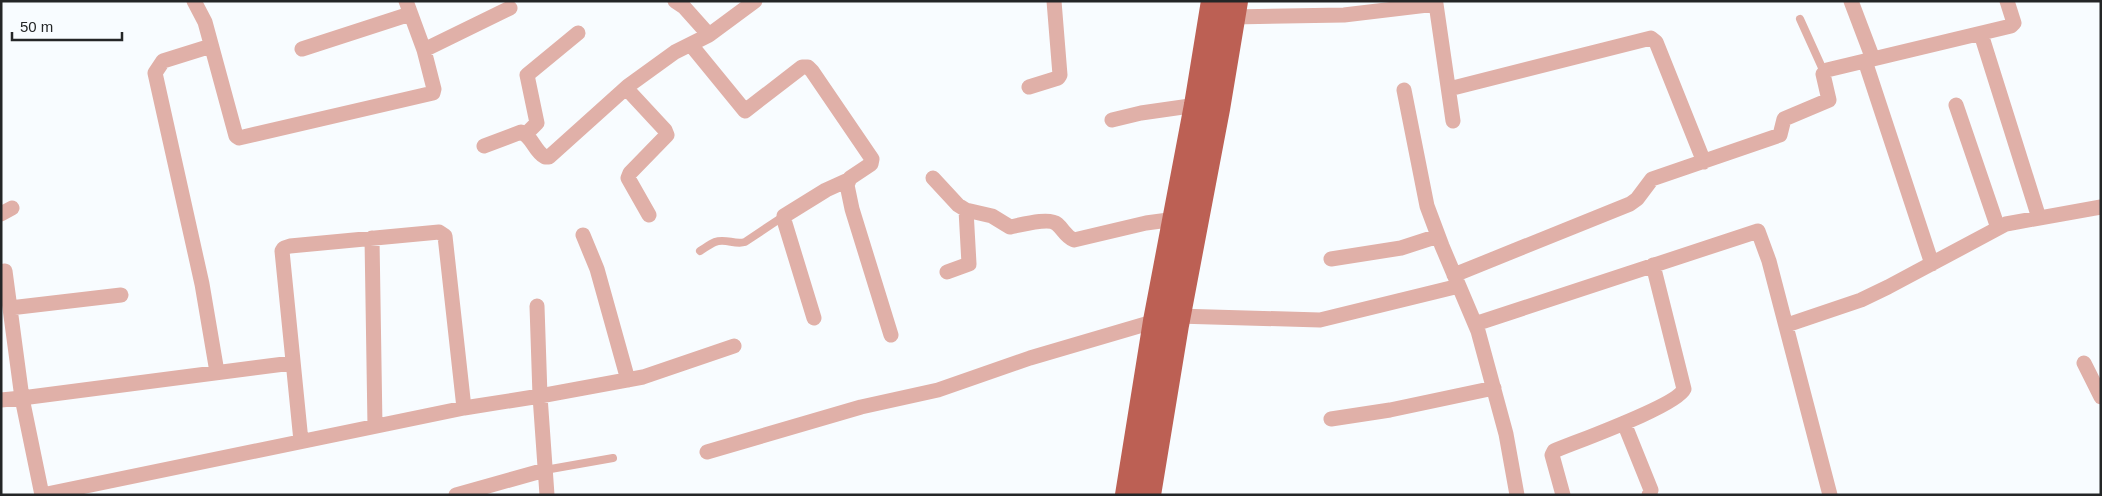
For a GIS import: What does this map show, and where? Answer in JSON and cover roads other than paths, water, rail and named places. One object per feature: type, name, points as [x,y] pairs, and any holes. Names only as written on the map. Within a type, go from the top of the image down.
[{"type":"highway","points":[[1148,495],[1176,219],[1198,105],[1227,6]]},
{"type":"highway","points":[[1128,495],[1167,319],[1217,109],[1227,6]]},
{"type":"street","points":[[194,1],[205,22],[236,136],[239,138],[433,93],[434,89],[424,50],[408,8],[302,48]]},
{"type":"street","points":[[675,1],[684,6],[709,35]]},
{"type":"street","points":[[484,146],[521,132],[526,134],[538,153],[545,158],[548,157],[626,88],[666,58],[709,35],[755,1]]},
{"type":"street","points":[[1029,87],[1058,78],[1060,75],[1054,1]]},
{"type":"street","points":[[1851,1],[1932,264]]},
{"type":"street","points":[[707,452],[861,407],[938,390],[1030,358],[1167,319],[1320,320],[1456,281],[1630,204],[1637,199],[1652,179],[1780,135],[1784,119],[1829,100],[1824,72],[2013,25],[2007,1]]},
{"type":"street","points":[[1227,6],[1344,15],[1436,4],[1453,121]]},
{"type":"street","points":[[424,50],[510,8]]},
{"type":"street","points":[[526,134],[537,124],[527,75],[578,33]]},
{"type":"street","points":[[1981,34],[2039,218]]},
{"type":"street","points":[[1449,89],[1651,38],[1656,42],[1704,162]]},
{"type":"street","points":[[691,45],[745,111],[748,111],[802,67],[808,67],[872,159],[871,164],[848,180],[826,190],[784,216],[814,318]]},
{"type":"street","points":[[211,46],[163,61],[155,73],[202,284],[217,372]]},
{"type":"street","points":[[626,88],[665,130],[667,135],[630,173],[628,178],[649,215]]},
{"type":"street","points":[[1404,90],[1427,206],[1475,324],[1506,434],[1517,495]]},
{"type":"street","points":[[1112,120],[1141,113],[1198,105]]},
{"type":"street","points":[[1956,105],[1998,228]]},
{"type":"street","points":[[933,178],[958,205],[966,210],[992,216],[1010,227],[1048,220],[1058,224],[1068,238],[1074,240],[1146,223],[1176,219]]},
{"type":"street","points":[[848,180],[847,185],[852,208],[891,335]]},
{"type":"street","points":[[1787,325],[1861,300],[1998,228],[2018,221],[2101,207]]},
{"type":"street","points":[[947,272],[968,264],[966,210]]},
{"type":"street","points":[[1475,324],[1758,231],[1769,261],[1787,325],[1830,495]]},
{"type":"street","points":[[301,441],[282,252],[284,248],[290,246],[439,232],[445,236],[464,408]]},
{"type":"street","points":[[583,235],[597,269],[628,380]]},
{"type":"street","points":[[1331,259],[1400,248],[1438,236]]},
{"type":"street","points":[[372,238],[375,426]]},
{"type":"street","points":[[1563,495],[1552,452],[1624,423],[1678,398],[1684,389],[1653,265]]},
{"type":"street","points":[[5,271],[22,398],[42,495],[464,408],[643,377],[734,346]]},
{"type":"street","points":[[10,308],[121,295]]},
{"type":"street","points":[[537,306],[540,396],[547,495]]},
{"type":"street","points":[[1,400],[292,363]]},
{"type":"street","points":[[2084,363],[2101,397]]},
{"type":"street","points":[[1331,419],[1390,410],[1494,388]]},
{"type":"street","points":[[1624,423],[1650,490],[1649,495]]},
{"type":"street","points":[[456,495],[545,470]]},
{"type":"lane","points":[[1800,20],[1824,72]]},
{"type":"lane","points":[[700,251],[716,242],[723,241],[739,244],[745,242],[784,216]]},
{"type":"lane","points":[[545,470],[613,458]]}]
